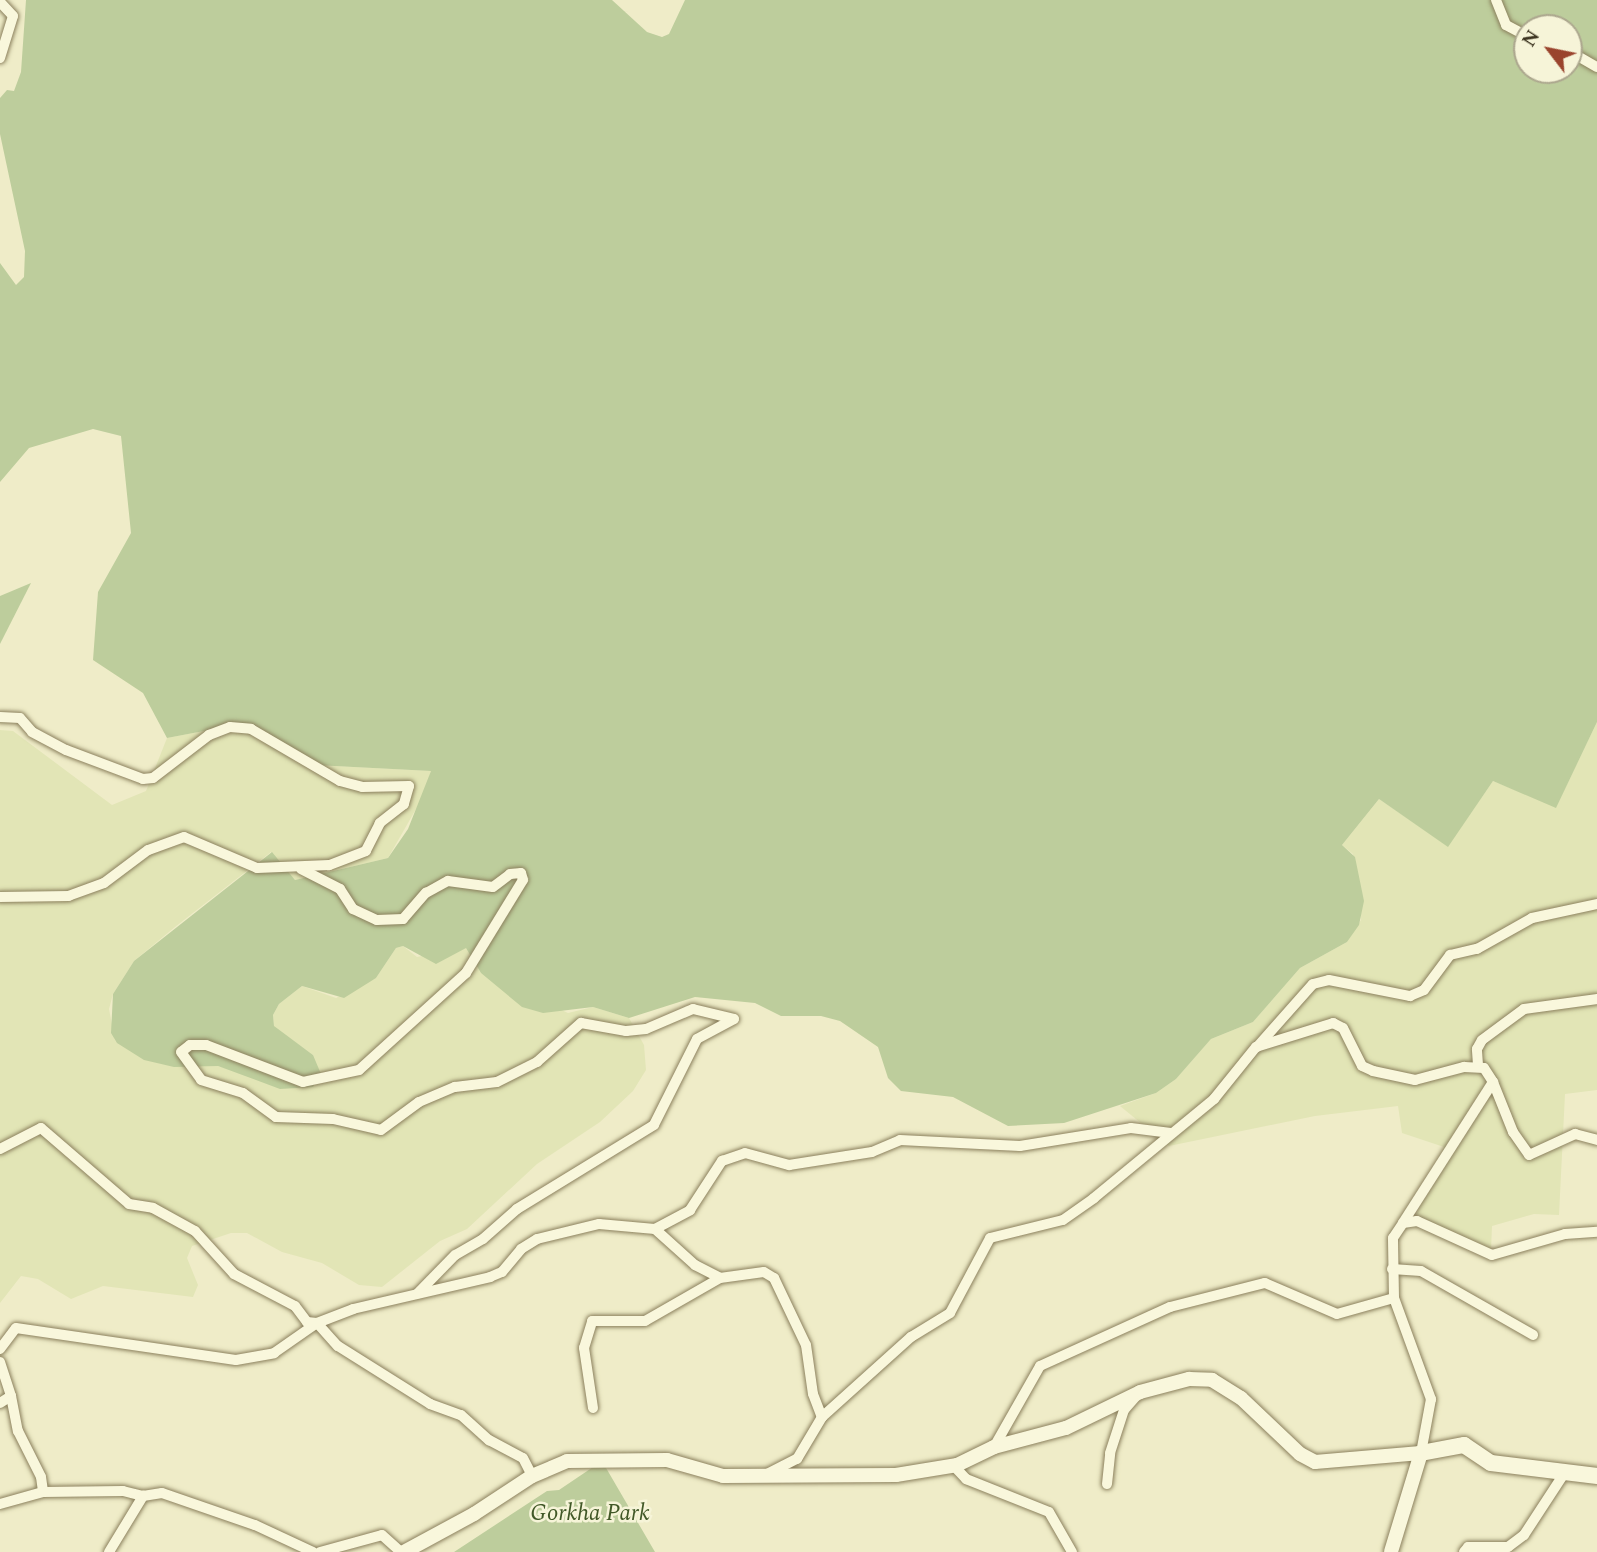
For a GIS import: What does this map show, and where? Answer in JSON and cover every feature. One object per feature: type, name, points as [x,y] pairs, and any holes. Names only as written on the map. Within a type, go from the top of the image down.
[{"type":"main road","points":[[1421,1453],[1464,1445],[1491,1464],[1597,1476]]},
{"type":"street","points":[[1496,0],[1506,25],[1513,29]]},
{"type":"street","points":[[0,2],[13,16],[0,58]]},
{"type":"street","points":[[0,717],[20,718],[32,732],[66,750],[143,779],[153,778],[209,735],[230,727],[251,729],[340,781],[362,787],[410,786],[404,804],[380,822],[366,851],[329,865],[301,869],[257,868],[184,837],[148,850],[104,883],[69,895],[0,897]]},
{"type":"street","points":[[301,869],[340,889],[353,909],[377,920],[403,919],[426,893],[448,881],[493,887],[510,874],[521,873],[523,880],[466,973],[359,1070],[303,1082],[206,1045],[190,1045],[181,1052],[201,1080],[243,1093],[276,1117],[333,1119],[381,1130],[419,1102],[455,1087],[497,1082],[537,1062],[581,1023],[626,1031],[646,1029],[693,1009],[734,1019],[697,1039],[654,1125],[517,1209],[483,1239],[455,1255],[418,1293]]},
{"type":"street","points":[[767,1474],[797,1459],[822,1417],[911,1337],[950,1313],[990,1238],[1063,1220],[1214,1099],[1312,985],[1329,981],[1410,996],[1424,990],[1450,955],[1477,949],[1532,918],[1597,904]]},
{"type":"street","points":[[1597,999],[1524,1009],[1482,1040],[1477,1049],[1478,1065],[1493,1082],[1513,1132],[1530,1155],[1575,1134],[1597,1140]]},
{"type":"street","points":[[1256,1047],[1333,1023],[1342,1028],[1362,1066],[1373,1071],[1415,1080],[1478,1065]]},
{"type":"street","points":[[1391,1552],[1421,1453],[1431,1399],[1394,1298],[1393,1238],[1493,1082]]},
{"type":"street","points":[[0,1149],[41,1128],[129,1204],[153,1208],[195,1231],[234,1274],[295,1306],[307,1322],[317,1323],[338,1346],[430,1404],[461,1415],[489,1440],[523,1458],[532,1476]]},
{"type":"street","points":[[0,1349],[16,1328],[236,1360],[274,1353],[317,1323],[502,1272],[522,1249],[537,1239],[599,1224],[655,1229],[690,1210],[722,1161],[745,1153],[789,1165],[872,1152],[900,1140],[1020,1146],[1131,1128],[1171,1133]]},
{"type":"street","points":[[1402,1223],[1417,1221],[1492,1255],[1565,1234],[1597,1232]]},
{"type":"street","points":[[655,1229],[695,1265],[720,1278]]},
{"type":"street","points":[[1392,1269],[1421,1271],[1533,1335]]},
{"type":"street","points":[[593,1408],[584,1348],[592,1321],[645,1321],[720,1278],[764,1272],[774,1278],[806,1345],[813,1394],[822,1417]]},
{"type":"street","points":[[994,1447],[1040,1366],[1170,1307],[1265,1283],[1337,1314],[1394,1298]]},
{"type":"street","points":[[0,1362],[18,1431],[41,1477],[43,1492]]},
{"type":"street","points":[[320,1552],[382,1535],[403,1552],[474,1514],[532,1476],[567,1461],[653,1460],[681,1462],[723,1476],[767,1474],[840,1478],[954,1466],[994,1447],[1066,1428],[1171,1380],[1212,1380],[1241,1398],[1300,1454],[1315,1462],[1421,1453]]},
{"type":"street","points":[[1107,1484],[1110,1453],[1124,1410],[1140,1392]]},
{"type":"street","points":[[0,1403],[11,1396]]},
{"type":"street","points":[[954,1466],[966,1479],[1049,1512],[1072,1552]]},
{"type":"street","points":[[1464,1552],[1468,1546],[1510,1550],[1524,1535],[1564,1472]]},
{"type":"street","points":[[0,1504],[43,1492],[122,1491],[143,1496],[162,1493],[313,1552]]},
{"type":"street","points":[[108,1552],[143,1496]]},
{"type":"green space","points":[[26,0],[612,0],[647,32],[662,37],[669,34],[685,0],[1597,0],[1597,722],[1556,808],[1493,781],[1448,847],[1379,799],[1342,845],[1355,857],[1364,901],[1359,925],[1347,942],[1300,968],[1253,1022],[1211,1039],[1176,1079],[1156,1093],[1064,1123],[1008,1126],[953,1097],[901,1091],[888,1078],[878,1047],[840,1021],[821,1016],[781,1016],[755,1003],[695,997],[629,1018],[593,1007],[543,1013],[522,1007],[481,973],[466,948],[436,964],[403,946],[396,948],[376,978],[344,998],[302,986],[279,1004],[273,1015],[274,1026],[313,1055],[321,1074],[313,1087],[280,1089],[218,1066],[174,1067],[144,1060],[117,1043],[111,1033],[113,994],[134,961],[272,852],[295,880],[388,858],[408,829],[431,771],[315,765],[246,723],[167,738],[143,693],[93,660],[98,592],[131,533],[121,436],[93,429],[29,448],[0,482],[0,263],[16,285],[24,277],[25,251],[0,134],[0,98],[7,90],[14,91],[21,72]]},
{"type":"green space","points":[[31,583],[0,644],[0,596]]},
{"type":"green space","points":[[1597,722],[1597,1090],[1565,1094],[1559,1215],[1534,1214],[1492,1226],[1491,1250],[1444,1234],[1416,1216],[1444,1147],[1402,1133],[1398,1106],[1315,1116],[1169,1146],[1120,1106],[1156,1093],[1176,1079],[1211,1039],[1253,1022],[1300,968],[1347,942],[1361,920],[1353,854],[1342,845],[1379,799],[1448,846],[1493,781],[1556,807]]},
{"type":"green space","points":[[246,723],[315,765],[431,771],[424,795],[388,858],[295,880],[271,852],[175,927],[134,961],[113,994],[109,1009],[115,1040],[161,1064],[218,1066],[242,1073],[313,1055],[274,1027],[273,1015],[279,1004],[302,986],[336,998],[376,978],[396,948],[403,946],[417,957],[466,947],[481,973],[568,1013],[593,1007],[629,1018],[644,1045],[646,1070],[633,1091],[600,1122],[537,1164],[467,1229],[440,1241],[382,1287],[359,1285],[322,1263],[282,1252],[247,1233],[231,1233],[192,1246],[187,1258],[198,1285],[193,1297],[103,1286],[71,1299],[38,1279],[21,1276],[0,1303],[0,730],[13,731],[112,805],[146,791],[167,738]]},
{"type":"green space","name":"Gorkha Park","points":[[602,1461],[655,1552],[454,1552],[547,1491],[559,1490]]}]
